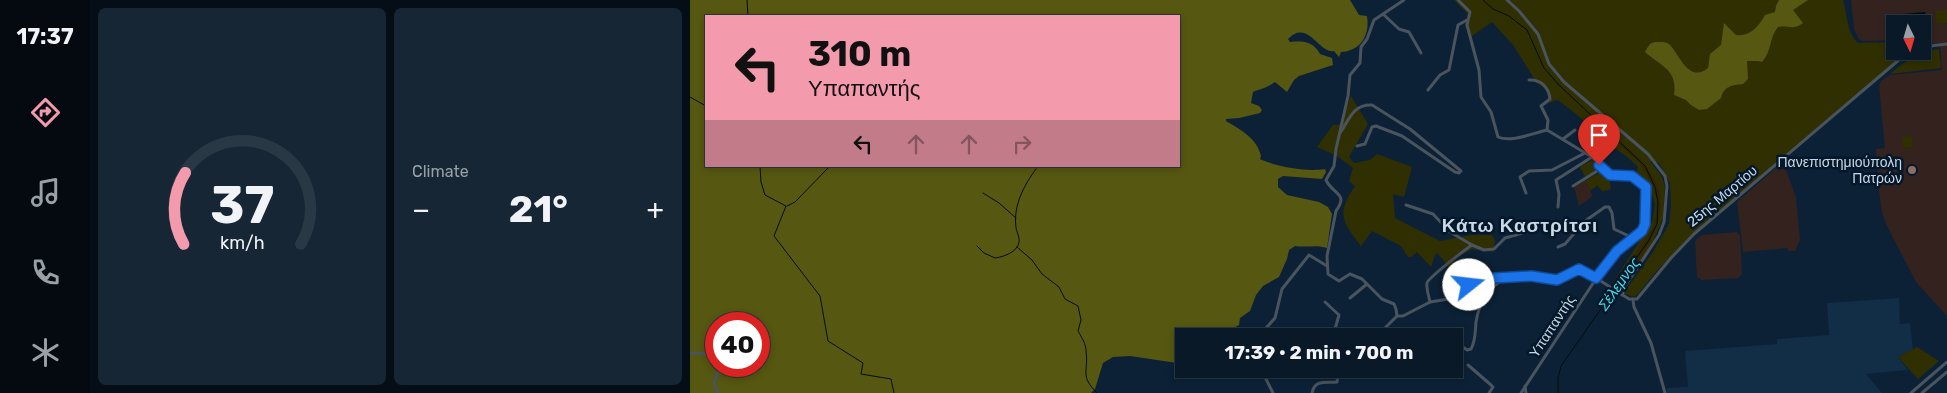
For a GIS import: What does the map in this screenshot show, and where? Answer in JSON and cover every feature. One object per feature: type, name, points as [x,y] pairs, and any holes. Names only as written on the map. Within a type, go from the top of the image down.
[{"type":"street","points":[[1397,316],[1394,304],[1380,298],[1360,277],[1352,274],[1338,281],[1328,275],[1327,256],[1336,211],[1341,206],[1342,201],[1326,180],[1334,166],[1348,96],[1350,75],[1360,63],[1361,47],[1367,39],[1373,22],[1404,0]]},
{"type":"street","points":[[1458,0],[1469,11],[1467,25],[1479,70],[1481,98],[1492,115],[1497,135],[1502,138],[1519,137],[1546,130],[1548,120],[1541,106],[1550,99],[1550,95],[1543,85],[1534,80],[1529,80]]},
{"type":"street","points":[[1508,0],[1520,11],[1538,34],[1550,64],[1564,82],[1648,154],[1664,176],[1667,186],[1664,222],[1659,235],[1620,293]]},
{"type":"street","points":[[1383,14],[1399,29],[1410,33],[1421,53]]},
{"type":"street","points":[[1428,90],[1440,75],[1449,70],[1458,25],[1468,20]]},
{"type":"street","points":[[1931,46],[1945,44]]},
{"type":"street","name":"25ης Μαρτίου","points":[[1633,300],[1640,296],[1671,258],[1694,234],[1899,60]]},
{"type":"street","points":[[1339,134],[1352,113],[1371,105],[1410,129],[1460,171],[1458,173],[1455,172],[1402,136],[1376,126],[1372,126],[1365,144],[1358,146]]},
{"type":"street","name":"Υπαπαντής","points":[[1520,393],[1596,278],[1617,251],[1634,238],[1644,227],[1646,187],[1632,176],[1610,175],[1592,157],[1546,130]]},
{"type":"street","points":[[1563,139],[1575,130]]},
{"type":"street","points":[[1526,192],[1520,177],[1529,171],[1552,170],[1585,153]]},
{"type":"street","points":[[1558,207],[1560,194],[1556,180],[1592,157]]},
{"type":"street","points":[[1573,186],[1602,168]]},
{"type":"street","points":[[1406,205],[1433,214],[1450,232],[1484,250],[1494,249],[1505,238],[1538,229]]},
{"type":"street","points":[[1558,248],[1565,244],[1585,221],[1605,206],[1609,207],[1612,213],[1614,229],[1634,238]]},
{"type":"street","points":[[1430,302],[1427,284],[1430,277],[1472,245]]},
{"type":"street","points":[[1266,328],[1275,318],[1282,289],[1309,255],[1327,266]]},
{"type":"street","points":[[1383,328],[1397,316],[1404,316],[1430,302],[1455,298],[1469,285],[1478,280],[1531,276],[1557,280],[1579,269],[1633,300],[1634,308],[1651,343],[1665,393]]},
{"type":"street","points":[[1463,347],[1467,350],[1470,349],[1474,341],[1477,318],[1483,300],[1496,284],[1506,278]]},
{"type":"street","points":[[1350,298],[1368,284]]},
{"type":"street","points":[[1325,302],[1339,315],[1335,328]]},
{"type":"street","points":[[690,354],[705,354]]},
{"type":"street","points":[[1911,393],[1947,362]]},
{"type":"street","points":[[1468,365],[1492,386],[1489,393]]},
{"type":"street","points":[[1922,393],[1947,372]]},
{"type":"street","points":[[716,377],[714,382],[718,393]]},
{"type":"street","points":[[1266,378],[1273,393]]},
{"type":"street","points":[[1312,393],[1313,388],[1319,383],[1337,382],[1338,378]]},
{"type":"street","points":[[1525,385],[1526,393]]},
{"type":"shaded area","points":[[690,0],[1350,0],[1359,15],[1367,16],[1368,23],[1363,41],[1354,49],[1341,52],[1339,57],[1334,51],[1323,47],[1313,38],[1302,32],[1288,39],[1290,42],[1311,44],[1320,54],[1332,58],[1333,65],[1299,76],[1294,80],[1287,92],[1275,82],[1253,92],[1251,103],[1259,106],[1262,110],[1260,113],[1226,119],[1226,121],[1252,139],[1259,150],[1260,159],[1276,165],[1293,168],[1325,169],[1326,172],[1322,179],[1283,176],[1278,179],[1278,187],[1287,195],[1319,202],[1328,207],[1332,214],[1327,248],[1295,246],[1289,250],[1279,277],[1263,286],[1256,295],[1250,311],[1240,318],[1239,325],[1234,328],[1175,328],[1175,363],[1130,356],[1113,357],[1103,363],[1095,389],[1091,393],[690,393]]},
{"type":"shaded area","points":[[1454,0],[1843,0],[1849,28],[1854,39],[1858,43],[1886,42],[1886,60],[1898,60],[1698,229],[1656,272],[1637,295],[1633,297],[1624,293],[1653,252],[1669,224],[1671,206],[1670,183],[1659,163],[1650,161],[1662,177],[1665,187],[1663,218],[1652,244],[1622,291],[1612,284],[1652,222],[1655,205],[1650,187],[1635,175],[1638,167],[1635,163],[1557,100],[1549,103],[1546,91],[1537,83],[1513,45],[1492,22],[1469,38],[1465,23],[1468,14]]},
{"type":"shaded area","points":[[1779,0],[1808,0],[1793,10],[1803,23],[1793,27],[1778,27],[1762,62],[1747,61],[1748,79],[1743,84],[1726,89],[1721,98],[1707,109],[1699,110],[1686,100],[1674,95],[1675,86],[1671,74],[1645,52],[1653,43],[1667,43],[1685,66],[1695,72],[1701,72],[1708,68],[1710,54],[1721,45],[1724,23],[1736,35],[1746,34],[1757,27],[1765,15],[1775,12]]},
{"type":"shaded area","name":"Πανεπιστημιούπολη Πατρών","points":[[1851,0],[1947,0],[1947,316],[1916,282],[1887,226],[1882,213],[1876,149],[1885,148],[1879,86],[1881,81],[1890,75],[1942,70],[1940,43],[1931,44],[1931,15],[1886,15],[1886,40],[1863,41],[1859,39],[1854,29]]},
{"type":"shaded area","points":[[1947,10],[1947,23],[1936,23],[1936,11]]},
{"type":"shaded area","points":[[1925,12],[1925,15],[1902,15]]},
{"type":"shaded area","points":[[1939,49],[1941,68],[1890,74],[1909,60],[1931,60],[1931,51]]},
{"type":"shaded area","points":[[1351,96],[1368,124],[1349,157],[1354,163],[1370,160],[1377,154],[1412,167],[1404,197],[1393,194],[1395,218],[1440,241],[1471,235],[1492,235],[1495,240],[1493,252],[1472,249],[1458,257],[1449,267],[1437,253],[1431,267],[1417,252],[1408,257],[1401,246],[1372,231],[1361,246],[1349,230],[1344,217],[1345,203],[1355,186],[1349,181],[1353,168],[1337,156],[1317,147],[1333,125],[1339,125]]},
{"type":"shaded area","points":[[1912,136],[1913,147],[1903,148],[1902,137]]},
{"type":"shaded area","points":[[1592,160],[1597,165],[1597,170],[1585,177],[1580,167]]},
{"type":"shaded area","points":[[1783,162],[1796,197],[1800,240],[1795,251],[1789,251],[1787,248],[1743,252],[1737,202]]},
{"type":"shaded area","points":[[1602,171],[1609,178],[1611,188],[1602,191],[1597,185],[1591,190],[1585,181]]},
{"type":"shaded area","points":[[1592,177],[1598,185],[1590,191],[1593,196],[1579,206],[1574,187]]},
{"type":"shaded area","points":[[1737,232],[1740,236],[1742,274],[1738,278],[1702,280],[1697,277],[1695,241],[1702,235]]},
{"type":"shaded area","points":[[1899,298],[1900,324],[1910,323],[1913,350],[1898,357],[1908,370],[1866,374],[1882,393],[1667,393],[1667,388],[1688,387],[1685,351],[1777,344],[1777,339],[1829,335],[1827,303]]},
{"type":"shaded area","points":[[1917,347],[1939,361],[1918,379],[1898,357]]},
{"type":"sand","points":[[1622,143],[1642,162],[1655,180],[1660,198],[1660,214],[1654,232],[1645,249],[1619,289],[1613,284],[1653,228],[1656,215],[1656,199],[1651,181],[1640,164],[1620,145]]},
{"type":"waterway","points":[[747,0],[748,15]]},
{"type":"waterway","name":"Σέλεμνος","points":[[1483,0],[1493,9],[1509,16],[1527,30],[1544,68],[1559,85],[1645,166],[1655,187],[1658,202],[1657,224],[1649,240],[1561,366],[1558,378],[1558,393]]},
{"type":"waterway","points":[[690,97],[705,105]]},
{"type":"waterway","points":[[760,167],[761,182],[765,195],[786,206],[774,236],[820,296],[828,341],[863,363],[861,374],[891,379],[894,393]]},
{"type":"waterway","points":[[787,206],[795,202],[829,167]]},
{"type":"waterway","points":[[977,246],[984,253],[995,258],[1006,255],[1016,249],[1019,240],[1016,229],[1016,211],[1027,182],[1036,169]]},
{"type":"waterway","points":[[983,193],[999,203],[1016,218]]},
{"type":"waterway","points":[[1017,247],[1032,260],[1042,274],[1059,287],[1065,299],[1078,306],[1081,320],[1078,331],[1086,348],[1086,377],[1091,387],[1097,393]]},
{"type":"place","name":"Πανεπιστημιούπολη Πατρών","points":[[1912,170]]},
{"type":"district","name":"Κάτω Καστρίτσι","points":[[1520,225]]},
{"type":"route","points":[[1469,285],[1478,280],[1495,278],[1531,276],[1557,280],[1565,278],[1577,269],[1596,278],[1609,259],[1642,231],[1645,224],[1647,190],[1644,184],[1635,177],[1610,175],[1599,165]]}]
